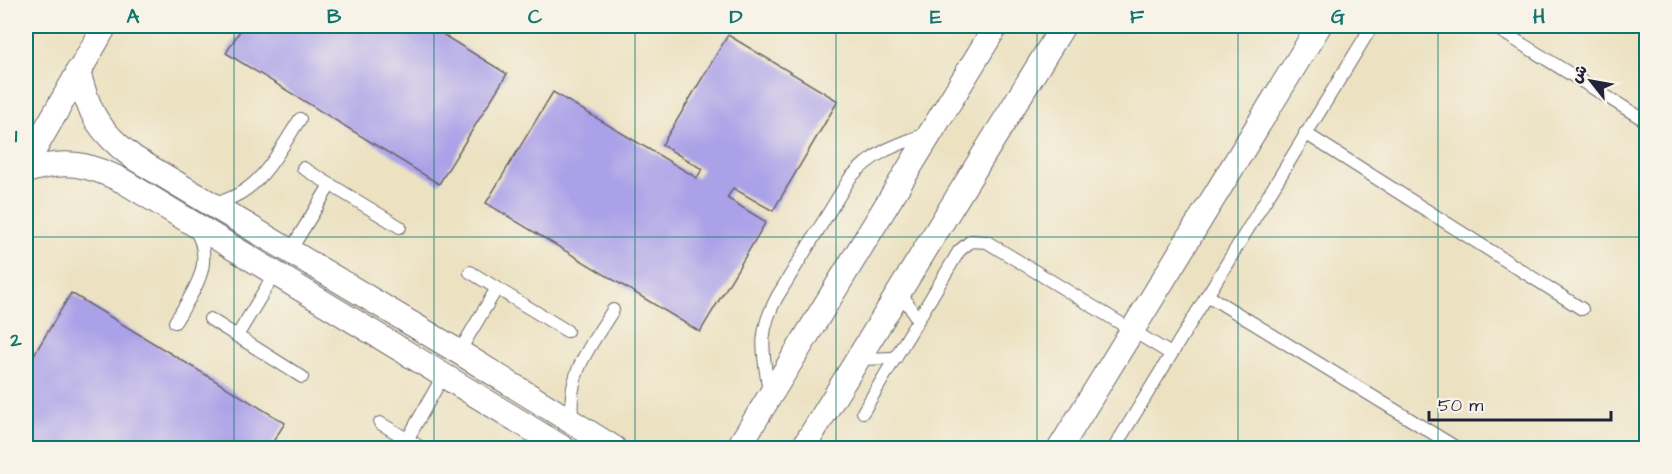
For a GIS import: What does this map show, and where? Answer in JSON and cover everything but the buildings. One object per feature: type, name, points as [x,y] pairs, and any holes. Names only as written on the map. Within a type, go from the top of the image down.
[{"type":"street","points":[[26,164],[105,26]]},
{"type":"street","points":[[738,448],[996,26]]},
{"type":"street","points":[[803,448],[1063,26]]},
{"type":"street","points":[[1060,448],[1319,26]]},
{"type":"street","points":[[78,72],[85,99],[96,122],[113,142],[134,158],[459,352],[614,448]]},
{"type":"street","points":[[26,171],[47,164],[73,163],[99,169],[123,181],[443,376],[549,445]]},
{"type":"lane","points":[[1114,448],[1372,26]]},
{"type":"lane","points":[[1493,26],[1647,121]]},
{"type":"lane","points":[[211,204],[237,196],[260,179],[300,119]]},
{"type":"lane","points":[[770,396],[762,343],[763,329],[768,313],[783,287],[850,178],[864,163],[894,146],[930,132]]},
{"type":"lane","points":[[1305,133],[1582,309]]},
{"type":"lane","points":[[303,168],[400,227]]},
{"type":"lane","points":[[290,251],[330,185]]},
{"type":"lane","points":[[175,322],[196,289],[204,266],[201,241],[187,220]]},
{"type":"lane","points":[[863,412],[959,251],[971,241],[987,242],[1171,354]]},
{"type":"lane","points":[[470,272],[567,331]]},
{"type":"lane","points":[[237,336],[275,273]]},
{"type":"lane","points":[[459,352],[497,288]]},
{"type":"lane","points":[[900,291],[918,320]]},
{"type":"lane","points":[[1207,295],[1457,448]]},
{"type":"lane","points":[[573,423],[570,394],[573,380],[582,359],[613,310]]},
{"type":"lane","points":[[210,319],[302,377]]},
{"type":"lane","points":[[858,359],[896,358]]},
{"type":"lane","points":[[408,440],[443,376]]},
{"type":"lane","points":[[380,423],[422,448]]}]
